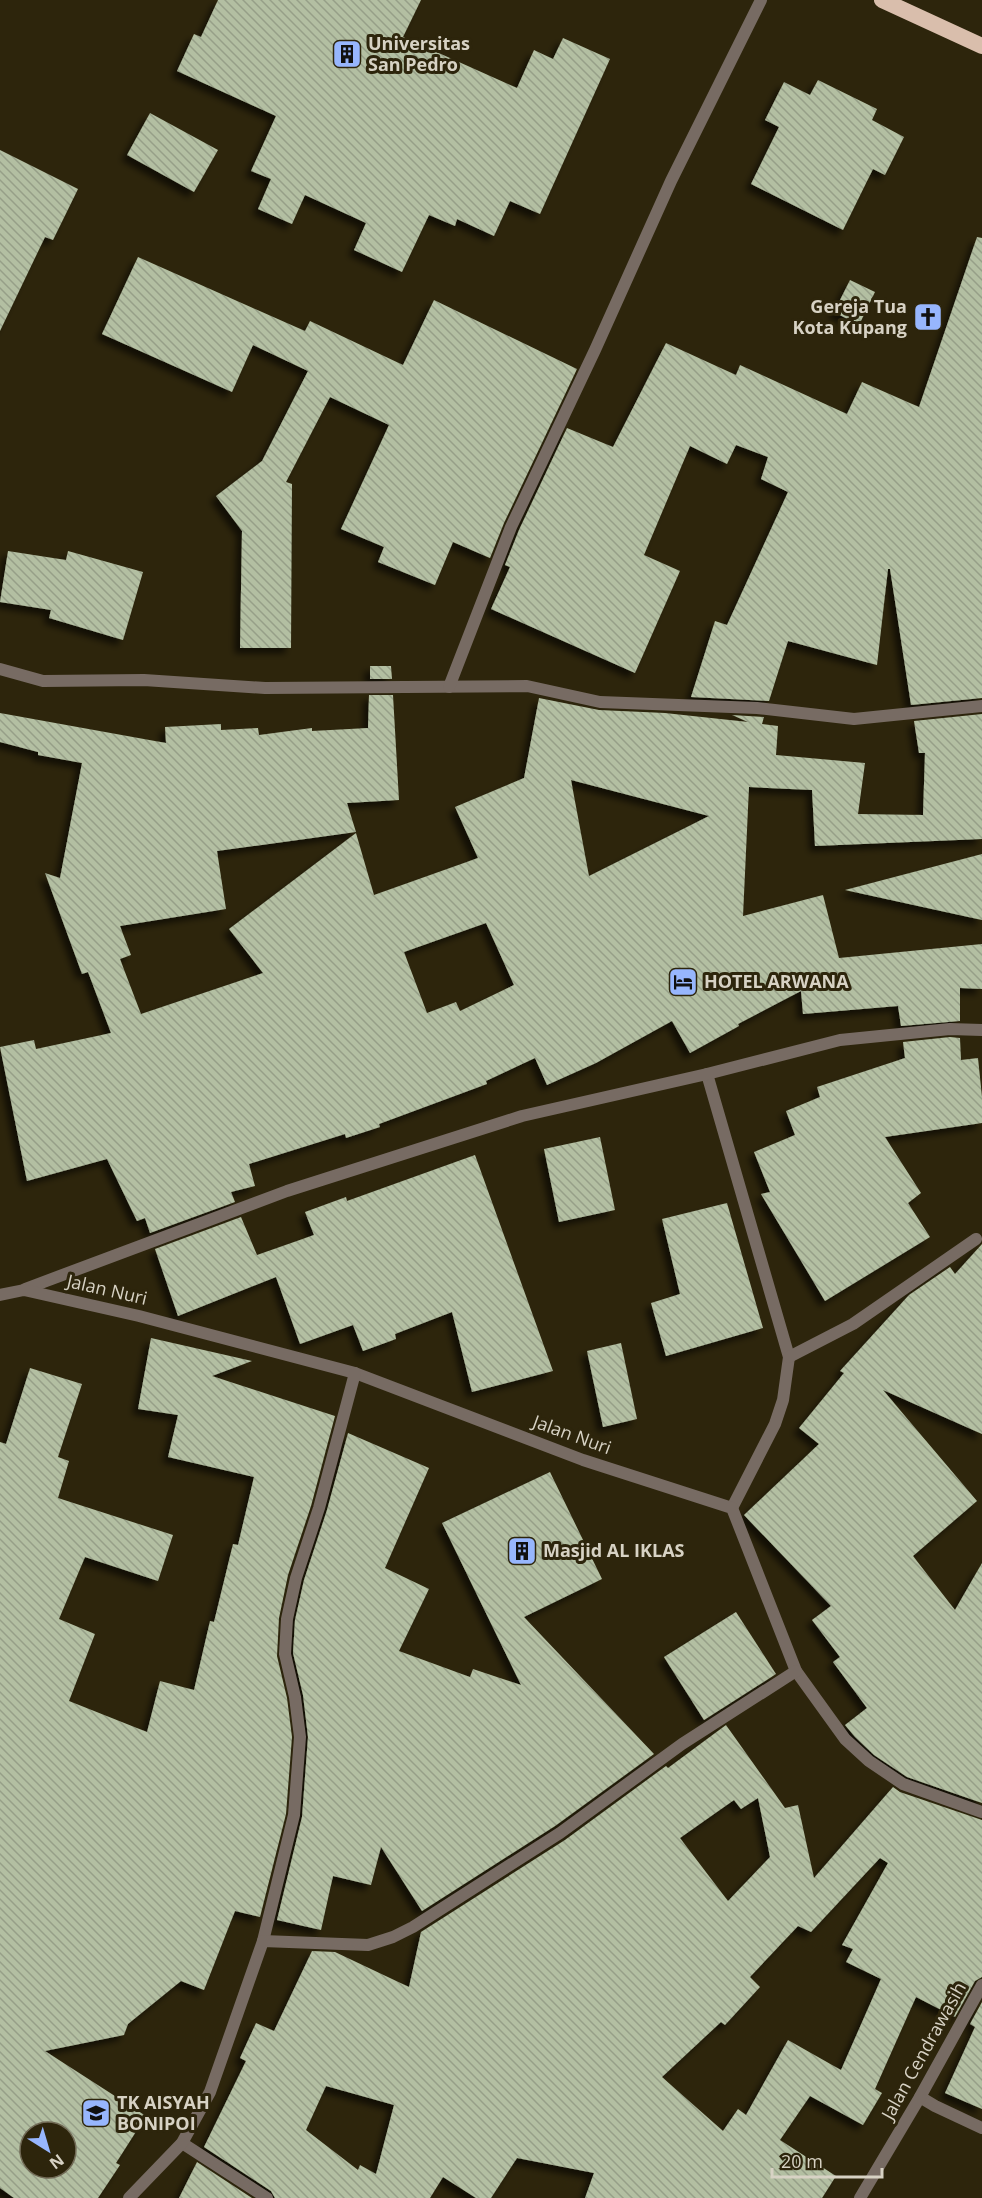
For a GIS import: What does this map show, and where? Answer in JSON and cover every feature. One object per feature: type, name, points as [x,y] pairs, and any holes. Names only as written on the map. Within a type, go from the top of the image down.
[{"type":"highway","points":[[882,0],[982,46]]},
{"type":"street","points":[[449,687],[511,527],[595,350],[671,181],[761,0]]},
{"type":"street","points":[[0,669],[43,681],[144,680],[265,688],[527,686],[600,702],[757,708],[854,719],[982,706]]},
{"type":"street","points":[[24,1290],[287,1191],[511,1120],[840,1040],[950,1029],[982,1030]]},
{"type":"street","points":[[707,1074],[789,1357],[783,1400],[775,1424],[732,1508],[796,1671],[844,1739],[869,1761],[903,1784],[982,1812]]},
{"type":"street","points":[[789,1357],[853,1324],[976,1239]]},
{"type":"street","name":"Jalan Nuri","points":[[0,1295],[24,1290],[139,1316],[355,1373],[583,1460],[732,1508]]},
{"type":"street","points":[[129,2198],[182,2143],[210,2092],[263,1941],[294,1815],[300,1737],[295,1697],[285,1654],[286,1619],[355,1373]]},
{"type":"street","points":[[263,1941],[368,1945],[393,1937],[413,1927],[560,1833],[682,1744],[796,1671]]},
{"type":"street","name":"Jalan Cendrawasih","points":[[860,2198],[920,2097],[982,1984]]},
{"type":"street","points":[[920,2097],[982,2128]]},
{"type":"street","points":[[182,2143],[267,2198]]},
{"type":"building","points":[[218,0],[421,0],[403,37],[517,88],[534,50],[553,59],[563,38],[610,59],[540,214],[510,201],[494,236],[457,219],[455,226],[429,215],[402,272],[354,250],[366,223],[305,195],[292,224],[258,209],[271,179],[251,171],[276,116],[177,71],[194,34],[201,37]]},
{"type":"building","points":[[818,80],[877,109],[872,120],[904,137],[885,175],[873,169],[843,230],[751,184],[779,127],[765,120],[784,82],[810,95]]},
{"type":"building","points":[[150,113],[218,150],[194,192],[127,155]]},
{"type":"building","points":[[0,150],[78,189],[53,240],[45,237],[0,331]]},
{"type":"building","points":[[977,237],[982,238],[982,698],[911,705],[890,569],[888,569],[877,665],[788,641],[769,701],[691,697],[715,621],[727,625],[788,492],[761,479],[768,457],[736,445],[727,464],[690,446],[644,555],[680,571],[635,673],[491,609],[510,567],[505,565],[519,530],[567,428],[613,447],[666,343],[736,375],[740,365],[847,414],[862,382],[919,407]]},
{"type":"building","points":[[138,257],[305,331],[310,321],[403,365],[434,300],[577,369],[504,523],[490,558],[453,542],[435,585],[378,562],[384,547],[341,529],[389,425],[330,397],[286,482],[292,484],[291,648],[240,648],[242,531],[216,496],[262,461],[308,371],[253,345],[232,392],[102,334]]},
{"type":"building","points":[[850,280],[875,292],[859,325],[834,312]]},
{"type":"building","points":[[8,551],[66,560],[68,551],[143,572],[123,640],[49,618],[51,610],[0,602]]},
{"type":"building","points":[[370,666],[391,666],[392,679],[370,679]]},
{"type":"building","points":[[369,695],[393,695],[399,800],[347,803],[356,832],[217,851],[226,909],[120,926],[131,955],[120,959],[141,1014],[263,973],[229,929],[356,833],[374,895],[478,858],[455,807],[524,778],[539,698],[599,710],[665,713],[748,722],[732,715],[764,717],[762,724],[778,726],[776,755],[865,763],[858,814],[923,815],[925,753],[919,753],[914,721],[982,714],[982,839],[815,846],[812,790],[749,787],[743,916],[823,895],[839,958],[982,944],[982,989],[960,988],[960,1021],[901,1026],[898,1006],[803,1014],[801,991],[738,1024],[739,1026],[690,1053],[672,1021],[596,1063],[547,1085],[535,1058],[486,1081],[487,1084],[379,1124],[380,1127],[346,1138],[345,1134],[249,1164],[255,1186],[231,1192],[235,1202],[150,1233],[145,1218],[137,1221],[107,1159],[27,1181],[0,1047],[34,1040],[36,1049],[111,1033],[88,972],[82,974],[45,873],[60,878],[82,763],[38,755],[38,752],[0,742],[0,713],[166,743],[165,727],[221,724],[221,730],[258,728],[259,735],[312,728],[312,731],[368,728]],"holes":[[[571,780],[709,816],[589,876]],[[486,923],[514,985],[460,1011],[456,1002],[427,1013],[404,952]]]},
{"type":"building","points":[[982,854],[982,920],[845,890]]},
{"type":"building","points":[[960,1038],[961,1060],[978,1058],[982,1123],[885,1137],[921,1193],[908,1203],[930,1237],[825,1301],[761,1194],[770,1192],[754,1152],[795,1135],[786,1111],[820,1097],[817,1087],[905,1058],[903,1042]]},
{"type":"building","points":[[600,1137],[615,1210],[559,1222],[544,1149]]},
{"type":"building","points":[[475,1155],[553,1371],[472,1392],[452,1312],[395,1334],[396,1339],[363,1351],[353,1325],[300,1344],[276,1277],[178,1316],[155,1249],[241,1217],[257,1255],[314,1235],[305,1212],[346,1197],[347,1201]]},
{"type":"building","points":[[727,1203],[763,1328],[666,1356],[651,1303],[680,1294],[662,1219]]},
{"type":"building","points":[[982,1244],[982,1434],[883,1390],[977,1501],[913,1556],[955,1610],[982,1563],[982,1803],[907,1777],[874,1755],[845,1725],[867,1708],[833,1662],[840,1657],[812,1620],[831,1606],[744,1515],[819,1444],[799,1428],[844,1373],[840,1371],[909,1295],[950,1267],[955,1274]]},
{"type":"building","points":[[151,1338],[252,1361],[212,1376],[335,1416],[311,1506],[288,1575],[279,1618],[277,1656],[287,1698],[292,1737],[286,1814],[260,1917],[235,1911],[204,1990],[181,1981],[128,2024],[124,2035],[45,2051],[146,2116],[116,2163],[120,2165],[98,2198],[14,2198],[0,2188],[0,1442],[6,1444],[30,1368],[82,1384],[58,1457],[69,1461],[58,1498],[173,1535],[158,1581],[85,1557],[59,1619],[95,1634],[69,1701],[147,1732],[160,1681],[194,1690],[210,1621],[214,1622],[233,1544],[238,1545],[254,1477],[168,1457],[178,1415],[138,1409]]},
{"type":"building","points":[[621,1343],[637,1419],[603,1427],[587,1351]]},
{"type":"building","points":[[348,1433],[429,1468],[385,1568],[429,1589],[399,1651],[470,1677],[473,1669],[521,1685],[442,1523],[550,1472],[602,1579],[524,1617],[654,1754],[555,1826],[422,1911],[381,1847],[371,1885],[333,1876],[321,1930],[277,1920],[302,1817],[308,1737],[303,1695],[293,1653],[295,1620],[304,1580],[327,1510]]},
{"type":"building","points":[[736,1612],[776,1674],[704,1720],[664,1657]]},
{"type":"building","points":[[726,1725],[785,1808],[798,1805],[814,1878],[893,1787],[900,1792],[982,1820],[982,1977],[975,1981],[955,2017],[916,1997],[875,2089],[882,2093],[863,2125],[810,2096],[780,2140],[836,2176],[822,2198],[585,2198],[594,2173],[517,2158],[491,2198],[476,2198],[443,2177],[430,2198],[275,2198],[271,2191],[204,2147],[246,2061],[240,2058],[256,2023],[274,2031],[312,1951],[335,1952],[409,1987],[421,1932],[565,1840],[666,1766],[668,1768]],"holes":[[[758,1798],[770,1857],[728,1901],[680,1838],[734,1800],[741,1809]],[[880,1858],[888,1863],[842,1945],[853,1949],[846,1962],[881,1979],[841,2070],[788,2040],[746,2115],[738,2109],[723,2131],[662,2077],[721,2022],[725,2025],[760,1987],[750,1977],[798,1926],[811,1932]],[[326,2086],[394,2105],[376,2174],[360,2165],[358,2170],[306,2130]]]},
{"type":"building","points":[[982,2002],[982,2109],[945,2093],[975,2027],[970,2024]]},
{"type":"building","points":[[197,2162],[252,2198],[179,2198]]},
{"type":"place","name":"Universitas San Pedro","points":[[347,54]]},
{"type":"place","name":"Gereja Tua Kota Kupang","points":[[928,317]]},
{"type":"place","name":"HOTEL ARWANA","points":[[683,982]]},
{"type":"place","name":"Masjid AL IKLAS","points":[[522,1551]]},
{"type":"place","name":"TK AISYAH BONIPOI","points":[[96,2113]]}]
